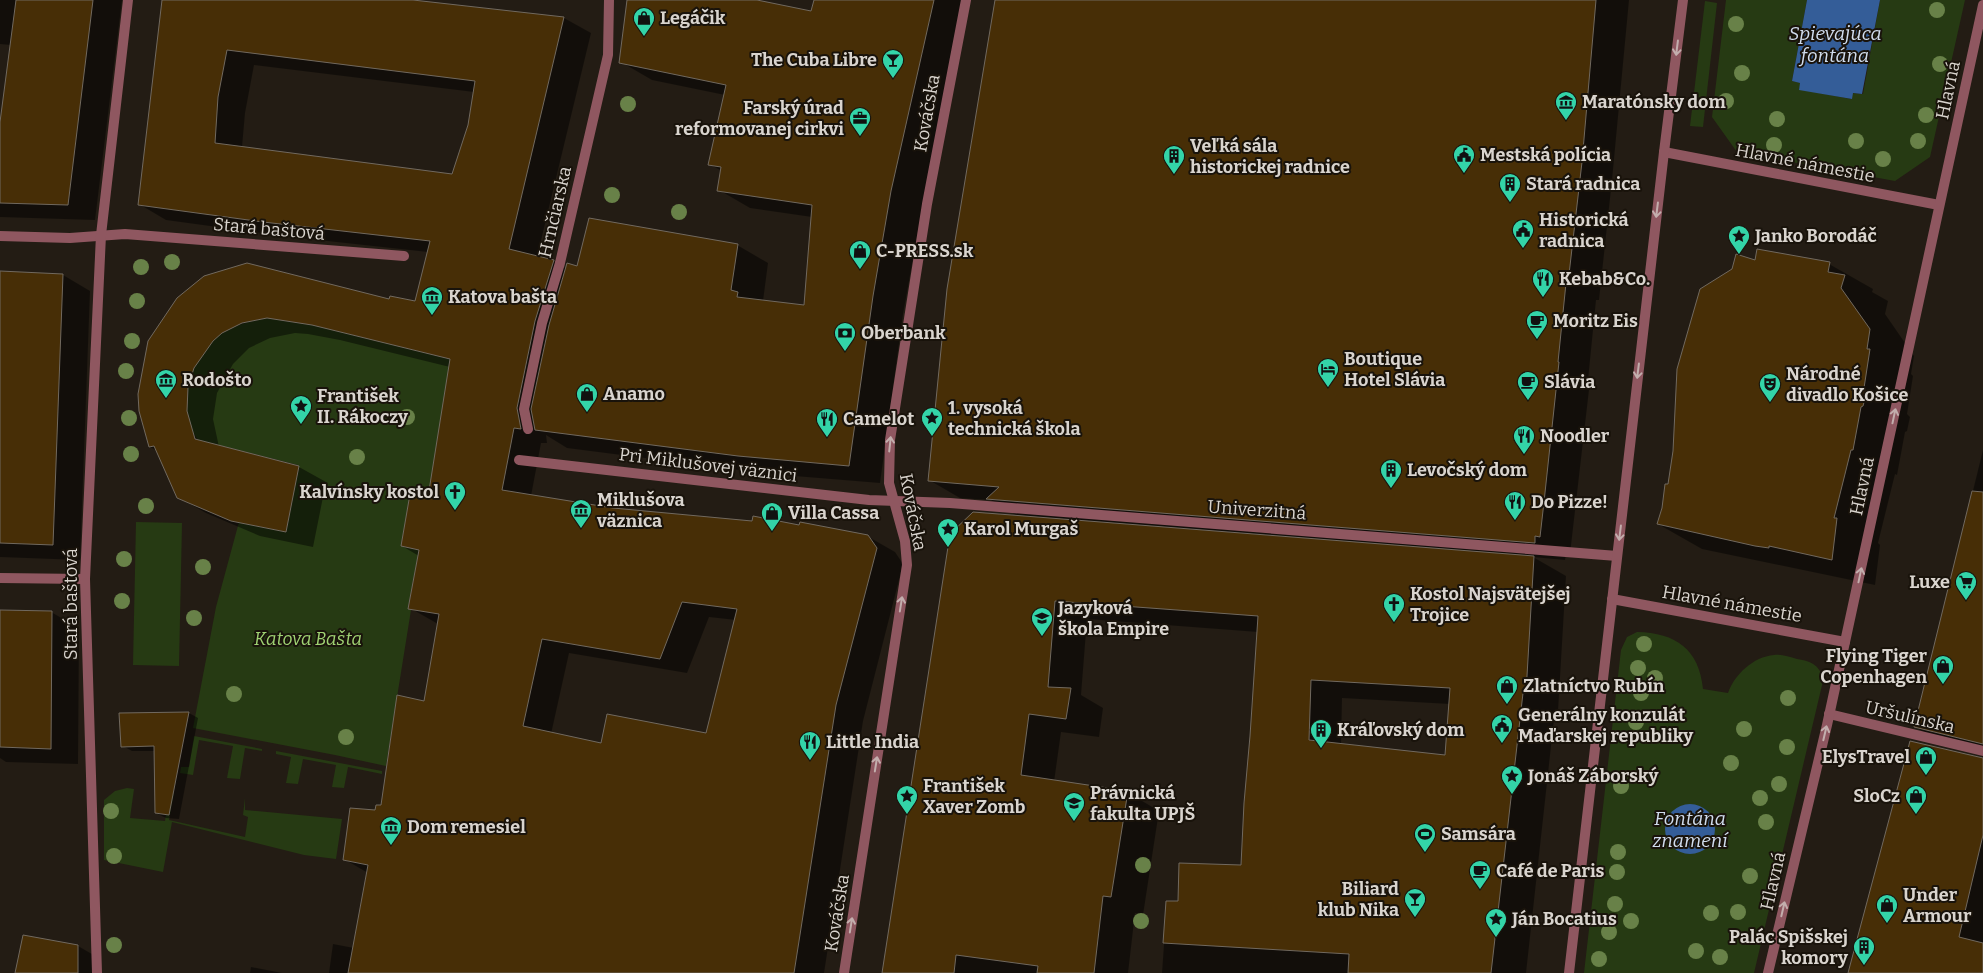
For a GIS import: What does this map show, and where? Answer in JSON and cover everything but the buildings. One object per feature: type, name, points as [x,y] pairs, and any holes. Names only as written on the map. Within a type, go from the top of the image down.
[{"type":"street","name":"Stará baštová","points":[[97,973],[85,579],[102,235],[128,0]]},
{"type":"street","name":"Hrnčiarska","points":[[528,429],[524,409],[542,322],[560,263],[608,55],[609,0]]},
{"type":"street","name":"Kováčska","points":[[844,973],[907,565],[905,541],[888,476],[890,440],[927,204],[966,0]]},
{"type":"street","points":[[1569,973],[1683,0]]},
{"type":"street","name":"Hlavná","points":[[1768,973],[1845,642],[1983,5]]},
{"type":"street","name":"Hlavné námestie","points":[[1664,152],[1939,205]]},
{"type":"street","name":"Stará baštová","points":[[102,235],[126,234],[404,256]]},
{"type":"street","points":[[0,236],[70,238],[102,235]]},
{"type":"street","name":"Pri Miklušovej väznici","points":[[519,460],[869,500],[893,501]]},
{"type":"street","name":"Univerzitná","points":[[893,501],[950,503],[1617,556]]},
{"type":"street","points":[[0,578],[85,579]]},
{"type":"street","name":"Hlavné námestie","points":[[1612,599],[1845,642]]},
{"type":"street","name":"Uršulínska","points":[[1829,714],[1983,751]]},
{"type":"green space","points":[[1726,0],[1807,0],[1792,81],[1801,83],[1799,89],[1851,99],[1852,93],[1863,94],[1880,0],[1965,0],[1930,157],[1895,181],[1737,152],[1712,117]]},
{"type":"green space","points":[[1705,1],[1717,3],[1703,127],[1690,126]]},
{"type":"green space","name":"Katova Bašta","points":[[267,318],[312,325],[453,360],[428,497],[410,495],[407,510],[425,513],[422,533],[404,530],[401,546],[419,550],[408,608],[411,610],[386,766],[193,728],[216,607],[239,522],[286,532],[299,467],[298,465],[198,440],[191,427],[187,412],[189,382],[202,353],[212,341],[235,327]]},
{"type":"green space","points":[[136,522],[182,523],[179,666],[133,665]]},
{"type":"green space","points":[[1637,632],[1663,636],[1683,646],[1696,663],[1701,675],[1703,689],[1728,693],[1735,679],[1752,663],[1766,656],[1774,655],[1807,661],[1818,668],[1822,676],[1823,681],[1754,973],[1584,973],[1621,650],[1627,637]]},
{"type":"green space","points":[[194,736],[262,749],[262,751],[245,748],[240,779],[227,778],[233,746],[199,740],[193,775],[180,773],[181,767],[189,767]]},
{"type":"green space","points":[[276,751],[382,771],[382,774],[348,767],[344,788],[332,787],[336,765],[303,759],[298,784],[286,783],[291,757],[276,754]]},
{"type":"green space","points":[[127,788],[134,789],[130,818],[165,821],[169,793],[174,793],[169,820],[245,837],[248,817],[243,815],[245,798],[245,810],[342,819],[336,859],[304,855],[172,822],[163,872],[104,860],[104,800],[115,791]]},
{"type":"water","name":"Spievajúca fontána","points":[[1807,0],[1880,0],[1862,94],[1853,93],[1852,99],[1799,90],[1800,83],[1792,81]]},
{"type":"water","name":"Fontána znamení","points":[[1685,804],[1695,804],[1708,811],[1715,824],[1715,834],[1708,847],[1695,854],[1685,854],[1676,850],[1669,843],[1665,834],[1665,824],[1669,815],[1676,808]]},
{"type":"place","name":"Legáčik","points":[[644,37]]},
{"type":"place","name":"The Cuba Libre","points":[[893,79]]},
{"type":"place","name":"Maratónsky dom","points":[[1566,121]]},
{"type":"place","name":"Farský úrad reformovanej cirkvi","points":[[860,137]]},
{"type":"place","name":"Mestská polícia","points":[[1464,174]]},
{"type":"place","name":"Veľká sála historickej radnice","points":[[1174,175]]},
{"type":"place","name":"Stará radnica","points":[[1510,203]]},
{"type":"place","name":"Historická radnica","points":[[1523,249]]},
{"type":"place","name":"Janko Borodáč","points":[[1739,255]]},
{"type":"place","name":"C-PRESS.sk","points":[[860,270]]},
{"type":"place","name":"Kebab&Co.","points":[[1543,298]]},
{"type":"place","name":"Katova bašta","points":[[432,316]]},
{"type":"place","name":"Moritz Eis","points":[[1537,340]]},
{"type":"place","name":"Oberbank","points":[[845,352]]},
{"type":"place","name":"Boutique Hotel Slávia","points":[[1328,388]]},
{"type":"place","name":"Rodošto","points":[[166,399]]},
{"type":"place","name":"Slávia","points":[[1528,401]]},
{"type":"place","name":"Národné divadlo Košice","points":[[1770,403]]},
{"type":"place","name":"Anamo","points":[[587,413]]},
{"type":"place","name":"František II. Rákoczy","points":[[301,425]]},
{"type":"place","name":"1. vysoká technická škola","points":[[932,437]]},
{"type":"place","name":"Camelot","points":[[827,438]]},
{"type":"place","name":"Noodler","points":[[1524,455]]},
{"type":"place","name":"Levočský dom","points":[[1391,489]]},
{"type":"place","name":"Kalvínsky kostol","points":[[455,511]]},
{"type":"place","name":"Do Pizze!","points":[[1515,521]]},
{"type":"place","name":"Miklušova väznica","points":[[581,529]]},
{"type":"place","name":"Villa Cassa","points":[[772,532]]},
{"type":"place","name":"Karol Murgaš","points":[[948,548]]},
{"type":"place","name":"Luxe","points":[[1966,601]]},
{"type":"place","name":"Kostol Najsvätejšej Trojice","points":[[1394,623]]},
{"type":"place","name":"Jazyková škola Empire","points":[[1042,637]]},
{"type":"place","name":"Flying Tiger Copenhagen","points":[[1943,685]]},
{"type":"place","name":"Zlatníctvo Rubín","points":[[1507,705]]},
{"type":"place","name":"Generálny konzulát Maďarskej republiky","points":[[1502,744]]},
{"type":"place","name":"Kráľovský dom","points":[[1321,749]]},
{"type":"place","name":"Little India","points":[[810,761]]},
{"type":"place","name":"ElysTravel","points":[[1926,776]]},
{"type":"place","name":"Jonáš Záborský","points":[[1512,795]]},
{"type":"place","name":"František Xaver Zomb","points":[[907,815]]},
{"type":"place","name":"SloCz","points":[[1916,815]]},
{"type":"place","name":"Právnická fakulta UPJŠ","points":[[1074,822]]},
{"type":"place","name":"Dom remesiel","points":[[391,846]]},
{"type":"place","name":"Samsára","points":[[1425,853]]},
{"type":"place","name":"Café de Paris","points":[[1480,890]]},
{"type":"place","name":"Biliard klub Nika","points":[[1415,918]]},
{"type":"place","name":"Under Armour","points":[[1887,924]]},
{"type":"place","name":"Ján Bocatius","points":[[1496,938]]},
{"type":"place","name":"Palác Spišskej komory","points":[[1864,966]]}]
